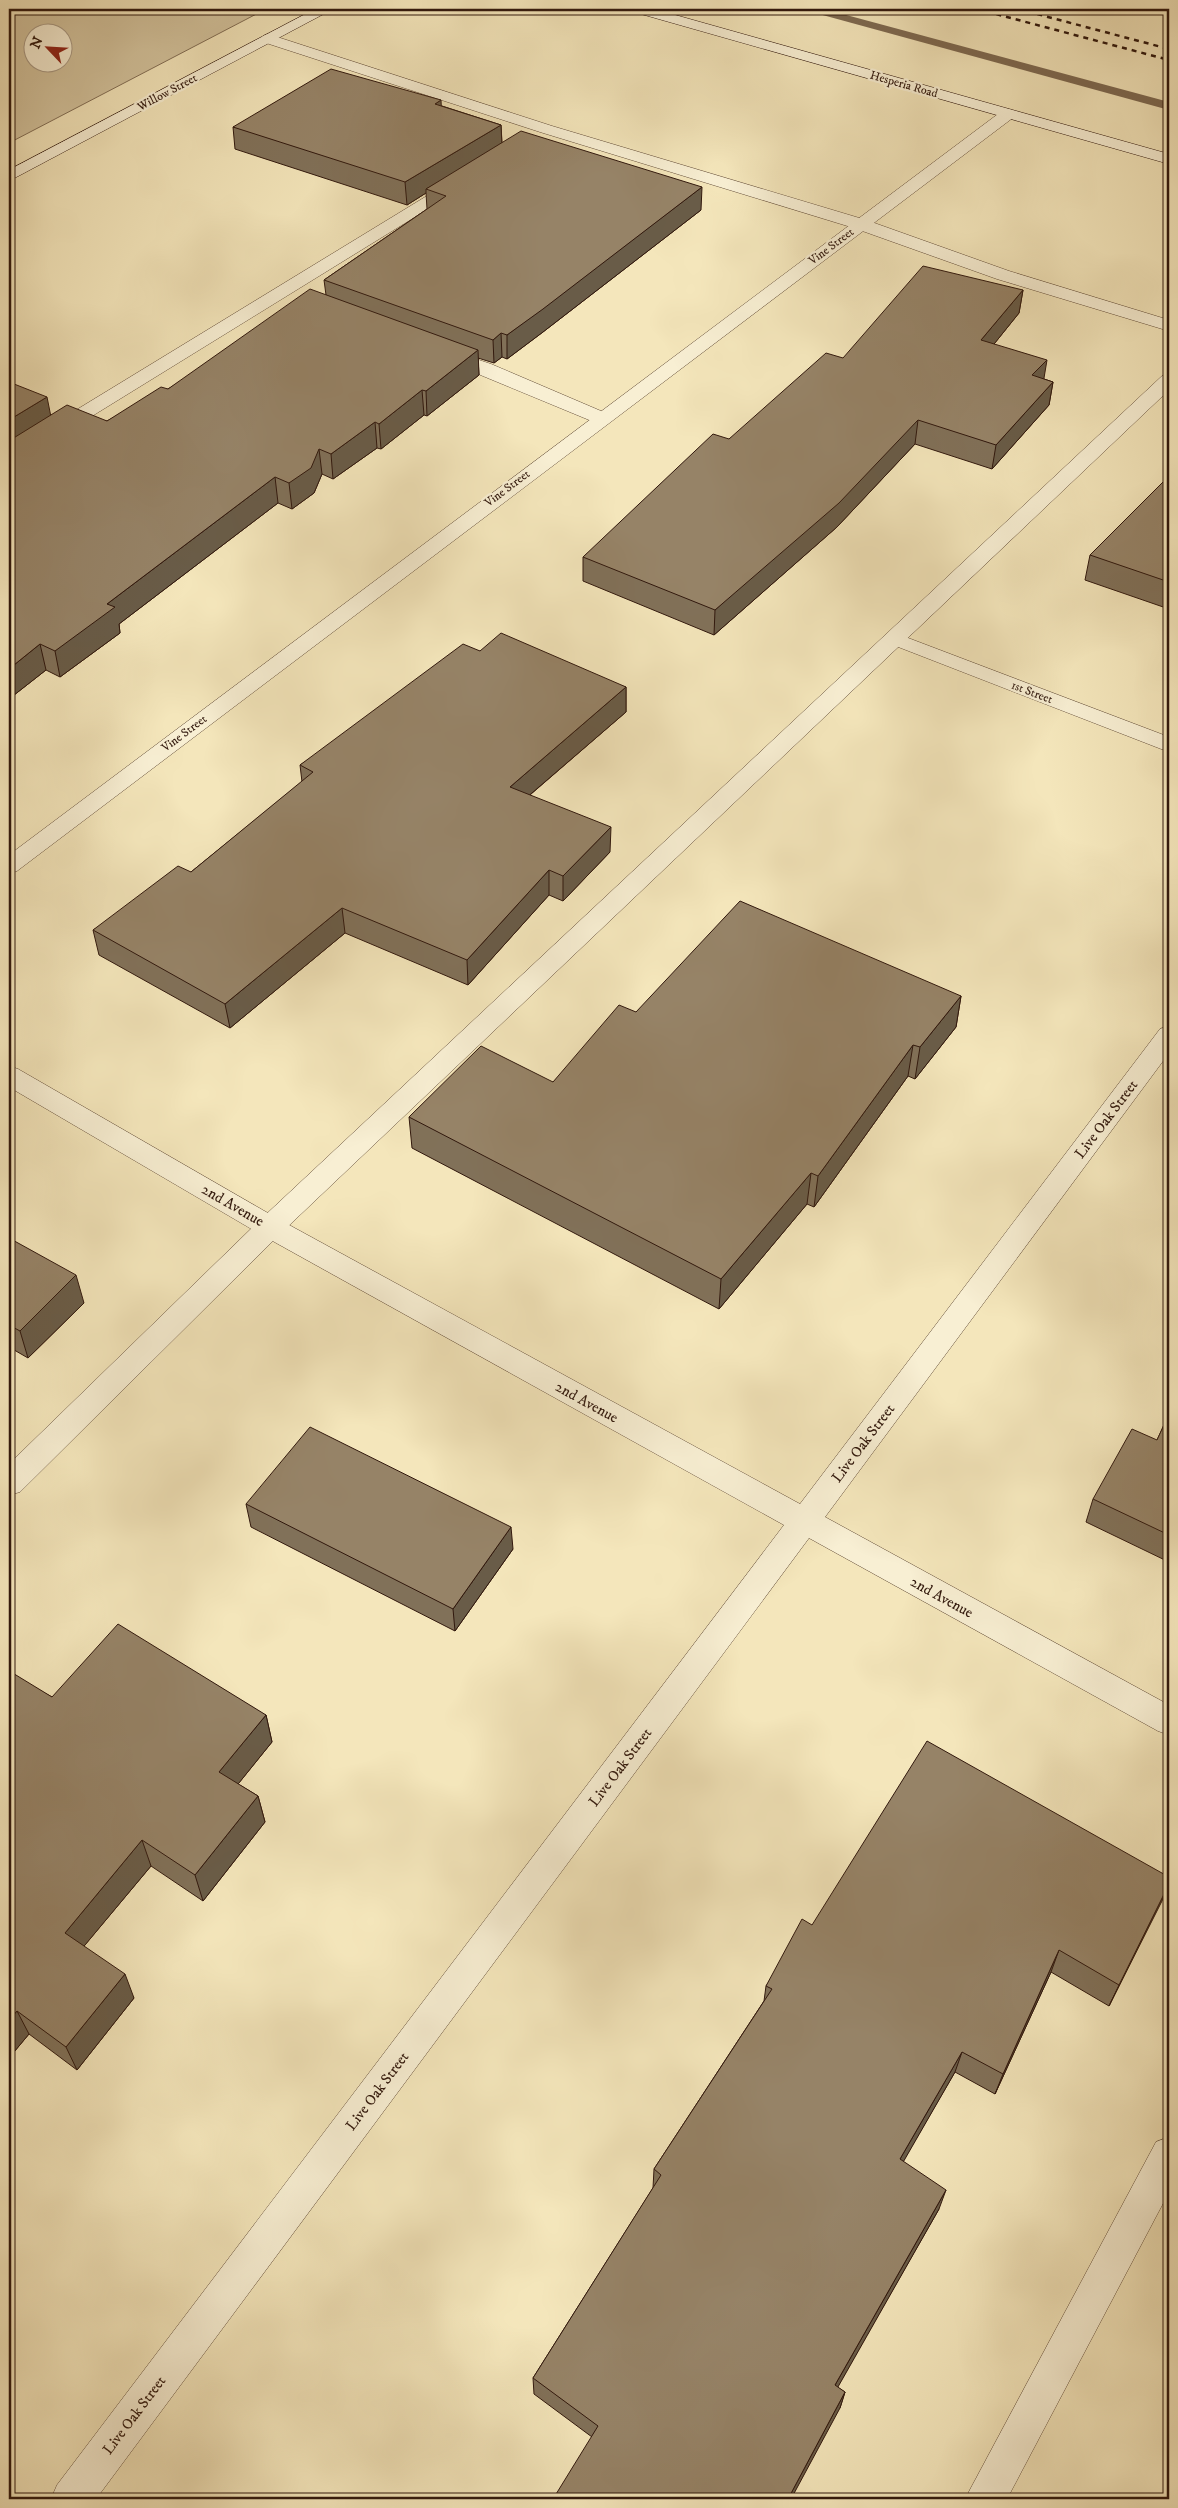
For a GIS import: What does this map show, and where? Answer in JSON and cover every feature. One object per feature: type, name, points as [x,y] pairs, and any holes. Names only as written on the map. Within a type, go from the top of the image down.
[{"type":"street","name":"Willow Street","points":[[9,176],[326,9]]},
{"type":"street","name":"Hesperia Road","points":[[639,9],[1169,159]]},
{"type":"street","points":[[268,39],[546,129],[860,224],[1002,275],[1169,326]]},
{"type":"street","name":"Vine Street","points":[[9,866],[601,418],[1008,114]]},
{"type":"street","points":[[530,140],[546,129]]},
{"type":"street","points":[[9,459],[471,176]]},
{"type":"street","points":[[423,346],[484,368],[601,418]]},
{"type":"street","points":[[9,1483],[270,1227],[1169,380]]},
{"type":"street","name":"1st Street","points":[[895,639],[1169,745]]},
{"type":"street","name":"Live Oak Street","points":[[71,2499],[1169,1035]]},
{"type":"street","name":"2nd Avenue","points":[[9,1075],[270,1227],[1169,1721]]},
{"type":"street","points":[[985,2499],[1169,2155]]},
{"type":"shaded area","points":[[9,9],[266,9],[9,143]]},
{"type":"building","points":[[331,69],[441,100],[435,104],[501,125],[405,182],[233,127]]},
{"type":"building","points":[[521,131],[702,187],[543,309],[507,335],[501,333],[493,340],[324,280],[446,196],[426,189]]},
{"type":"building","points":[[923,266],[1023,290],[981,340],[1047,360],[1032,375],[1053,382],[996,445],[918,420],[839,503],[715,610],[583,557],[713,434],[729,439],[826,353],[843,358]]},
{"type":"building","points":[[310,289],[478,350],[426,391],[422,390],[379,424],[375,422],[331,454],[319,449],[311,468],[289,483],[275,477],[107,604],[115,607],[55,651],[40,644],[9,669],[9,440],[67,405],[107,421],[161,387],[168,389]]},
{"type":"building","points":[[9,382],[47,397],[9,420]]},
{"type":"building","points":[[1169,476],[1169,582],[1090,555]]},
{"type":"building","points":[[501,633],[626,687],[510,787],[611,827],[563,876],[549,870],[467,960],[342,908],[225,1004],[93,930],[178,866],[191,872],[313,772],[300,765],[463,644],[480,651]]},
{"type":"building","points":[[740,901],[961,996],[920,1047],[913,1045],[818,1176],[811,1173],[721,1279],[409,1117],[481,1046],[553,1082],[619,1005],[636,1012]]},
{"type":"building","points":[[9,1238],[76,1275],[20,1331],[9,1325]]},
{"type":"building","points":[[1169,1414],[1169,1535],[1093,1499],[1132,1429],[1157,1440]]},
{"type":"building","points":[[310,1427],[511,1527],[453,1609],[246,1504]]},
{"type":"building","points":[[118,1624],[266,1715],[219,1772],[258,1796],[195,1875],[142,1840],[65,1933],[125,1974],[66,2047],[17,2011],[9,2020],[9,1674],[11,1672],[52,1697]]},
{"type":"building","points":[[927,1741],[1169,1877],[1169,1884],[1119,1985],[1059,1950],[1003,2074],[962,2052],[900,2159],[946,2190],[835,2385],[845,2392],[788,2499],[553,2499],[598,2426],[533,2378],[661,2175],[654,2169],[772,1989],[766,1986],[802,1919],[812,1925]]},
{"type":"waterway","points":[[812,9],[1169,106]]},
{"type":"railway","points":[[977,9],[1169,60]]},
{"type":"railway","points":[[1018,9],[1169,49]]}]
